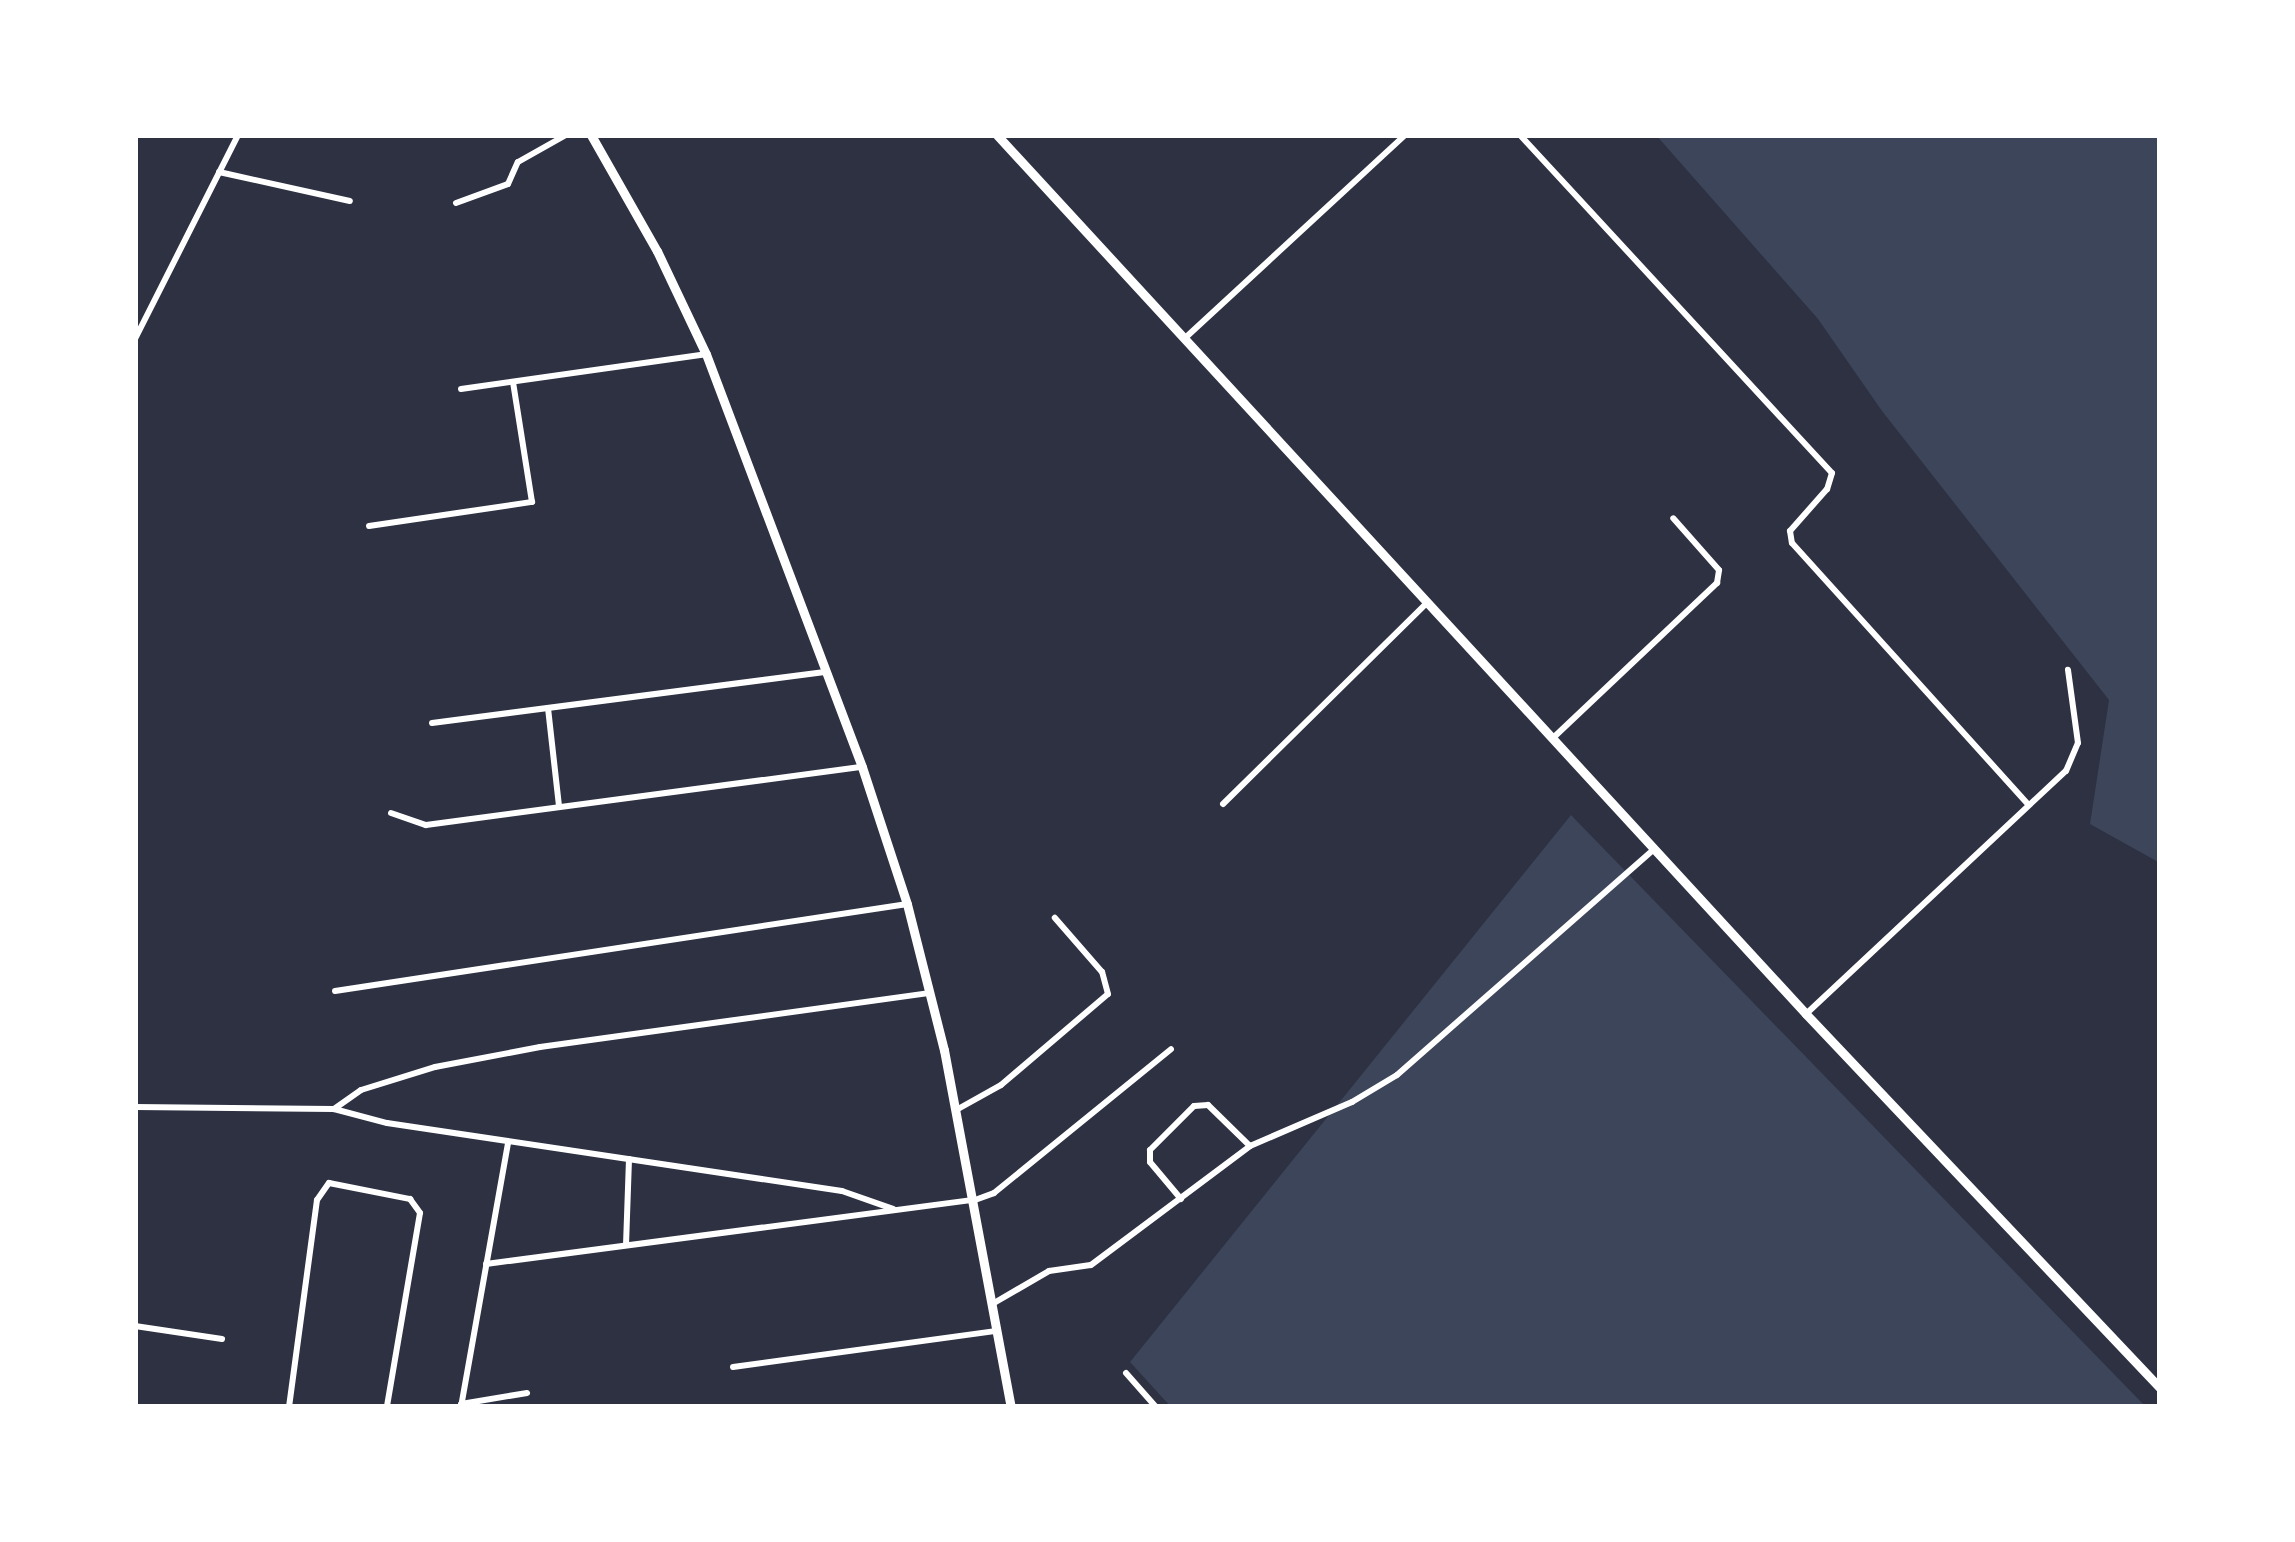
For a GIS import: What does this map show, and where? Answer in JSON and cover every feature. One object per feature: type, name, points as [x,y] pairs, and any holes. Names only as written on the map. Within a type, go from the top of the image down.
[{"type":"street","points":[[135,339],[238,135]]},
{"type":"street","points":[[456,203],[508,184],[518,162],[566,135]]},
{"type":"street","points":[[591,135],[657,251],[706,354],[862,766],[907,904],[958,1109],[1011,1407]]},
{"type":"street","points":[[997,135],[1806,1014],[2160,1388]]},
{"type":"street","points":[[1184,339],[1406,135]]},
{"type":"street","points":[[1520,135],[1832,473],[1827,489],[1790,531],[1792,543],[2027,803]]},
{"type":"street","points":[[219,172],[350,201]]},
{"type":"street","points":[[461,389],[706,354]]},
{"type":"street","points":[[369,526],[532,502],[513,382]]},
{"type":"street","points":[[1553,738],[1717,583],[1719,570],[1672,518]]},
{"type":"street","points":[[1222,803],[1427,603]]},
{"type":"street","points":[[1806,1014],[2076,757],[2068,670]]},
{"type":"street","points":[[432,723],[829,671]]},
{"type":"street","points":[[548,708],[560,807]]},
{"type":"street","points":[[391,813],[426,825],[862,766]]},
{"type":"street","points":[[994,1303],[1048,1271],[1091,1265],[1250,1146],[1352,1102],[1397,1075],[1654,849]]},
{"type":"street","points":[[335,992],[907,904]]},
{"type":"street","points":[[958,1109],[1001,1085],[1108,994],[1102,972],[1055,918]]},
{"type":"street","points":[[334,1109],[361,1090],[435,1066],[931,993]]},
{"type":"street","points":[[486,1264],[975,1200],[994,1193],[1171,1049]]},
{"type":"street","points":[[1181,1199],[1150,1162],[1150,1150],[1194,1106],[1208,1105],[1250,1146]]},
{"type":"street","points":[[135,1107],[334,1109],[508,1142],[842,1191],[893,1209]]},
{"type":"street","points":[[508,1142],[461,1405],[527,1393]]},
{"type":"street","points":[[626,1245],[628,1160]]},
{"type":"street","points":[[289,1407],[317,1199],[329,1183],[410,1199],[420,1213],[387,1407]]},
{"type":"street","points":[[135,1326],[222,1339]]},
{"type":"street","points":[[733,1367],[997,1331]]},
{"type":"street","points":[[1126,1373],[1156,1407]]},
{"type":"shaded area","points":[[1656,135],[2160,135],[2160,863],[2090,824],[2109,700],[1882,411],[1818,319]]},
{"type":"shaded area","points":[[1571,815],[2146,1407],[1171,1407],[1130,1362]]}]
